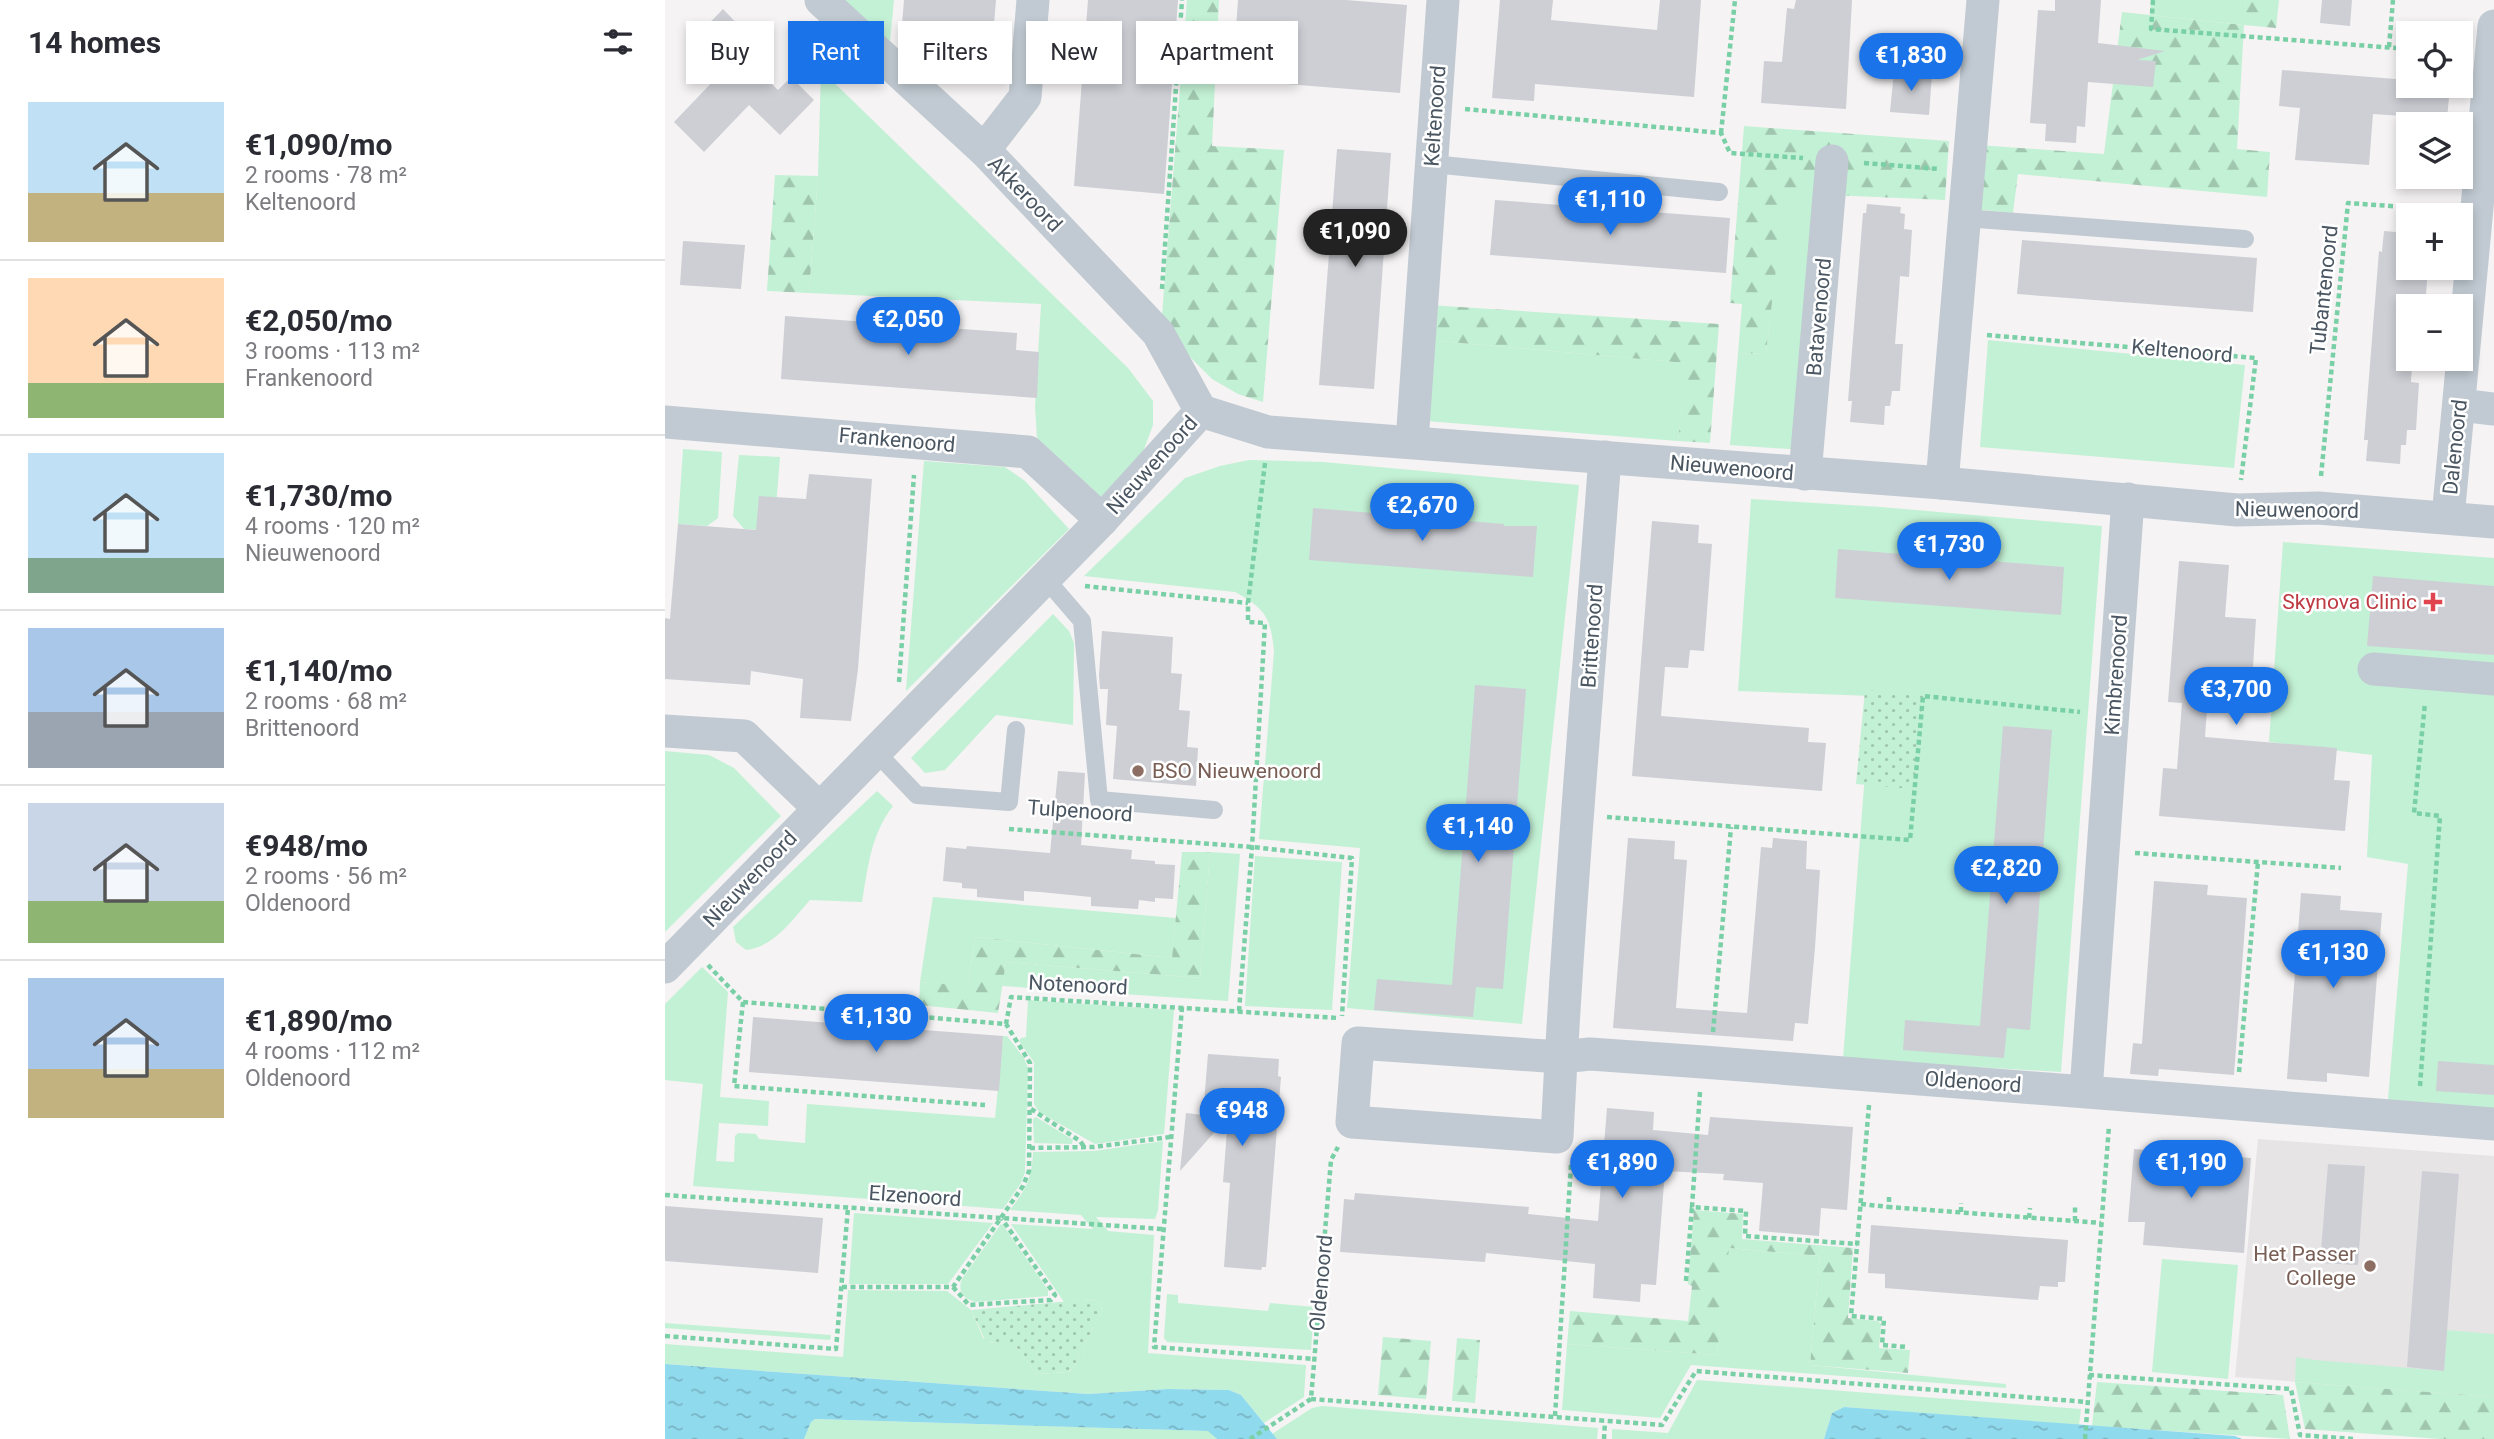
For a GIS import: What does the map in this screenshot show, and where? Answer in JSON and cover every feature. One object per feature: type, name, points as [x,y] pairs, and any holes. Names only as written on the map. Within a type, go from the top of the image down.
[{"type":"street","name":"Akkeroord","points":[[821,0],[984,150],[1159,333],[1201,411]]},
{"type":"street","points":[[984,150],[1025,97],[1033,0]]},
{"type":"street","name":"Keltenoord","points":[[1412,442],[1443,0]]},
{"type":"street","points":[[1942,483],[1983,0]]},
{"type":"street","name":"Dalenoord","points":[[2448,517],[2460,405],[2484,252],[2477,213],[2494,26]]},
{"type":"street","name":"Batavenoord","points":[[1805,474],[1832,161]]},
{"type":"street","points":[[2460,405],[2494,409]]},
{"type":"street","name":"Nieuwenoord","points":[[676,956],[1102,520],[1201,411],[1268,432],[1942,483],[2237,510],[2318,508],[2494,522]]},
{"type":"street","name":"Frankenoord","points":[[665,422],[1028,452],[1102,520]]},
{"type":"street","name":"Brittenoord","points":[[1561,1057],[1605,457]]},
{"type":"street","name":"Kimbrenoord","points":[[2099,1093],[2103,851],[2128,499]]},
{"type":"street","points":[[2374,669],[2494,678]]},
{"type":"street","points":[[665,731],[744,736],[819,808]]},
{"type":"street","points":[[1350,1030],[1352,1122],[1557,1137],[1561,1057]]},
{"type":"street","name":"Oldenoord","points":[[1350,1030],[1561,1057],[1591,1054],[1707,1062],[2494,1124]]},
{"type":"lane","points":[[1432,164],[1719,192]]},
{"type":"lane","points":[[1964,218],[2245,239]]},
{"type":"lane","points":[[1049,573],[1082,621],[1099,800],[1214,810]]},
{"type":"lane","name":"Tulpenoord","points":[[886,742],[917,795],[1009,802],[1016,730]]},
{"type":"path","points":[[1159,333],[1182,0]]},
{"type":"path","points":[[1735,0],[1721,134],[1730,153],[1968,172]]},
{"type":"path","points":[[2153,0],[2151,29],[2396,47]]},
{"type":"path","points":[[2389,47],[2393,0]]},
{"type":"path","points":[[1436,106],[1721,134]]},
{"type":"path","name":"Tubantenoord","points":[[2318,508],[2349,203],[2477,213]]},
{"type":"path","name":"Keltenoord","points":[[1955,332],[2256,358],[2237,510]]},
{"type":"path","points":[[1238,1011],[1252,847],[1265,623],[1248,622],[1248,603],[1268,432]]},
{"type":"path","points":[[886,742],[917,442]]},
{"type":"path","points":[[1049,573],[1079,585],[1248,603]]},
{"type":"path","points":[[2417,1118],[2440,816],[2414,813],[2428,673]]},
{"type":"path","points":[[1578,815],[1910,840],[1923,696],[2113,715]]},
{"type":"path","points":[[1686,1281],[1731,827]]},
{"type":"path","name":"Tulpenoord","points":[[1001,828],[1252,847],[1352,858],[1350,1030]]},
{"type":"path","points":[[2103,851],[2341,868]]},
{"type":"path","points":[[2236,1104],[2258,862]]},
{"type":"path","points":[[676,956],[743,1002],[1006,1024],[1030,1063],[1029,1171],[1023,1186],[953,1287]]},
{"type":"path","name":"Notenoord","points":[[1006,1024],[1011,997],[1182,1007]]},
{"type":"path","points":[[743,1002],[734,1086],[985,1105]]},
{"type":"path","points":[[1315,1359],[1154,1347],[1182,1007],[1238,1011],[1350,1030]]},
{"type":"path","points":[[1872,1075],[1851,1317],[1884,1319],[1882,1345],[1908,1347]]},
{"type":"path","points":[[2085,1439],[2101,1223],[2099,1093]]},
{"type":"path","points":[[1030,1109],[1085,1147]]},
{"type":"path","name":"Oldenoord","points":[[1311,1398],[1331,1160],[1352,1122]]},
{"type":"path","points":[[1030,1148],[1085,1147],[1170,1137]]},
{"type":"path","points":[[1555,1416],[1572,1159],[1557,1137]]},
{"type":"path","name":"Elzenoord","points":[[665,1195],[1162,1229]]},
{"type":"path","points":[[1889,1197],[1889,1206]]},
{"type":"path","points":[[1961,1203],[1961,1212]]},
{"type":"path","points":[[1861,1204],[2101,1223]]},
{"type":"path","points":[[1692,1207],[1746,1211],[1745,1236],[1857,1244]]},
{"type":"path","points":[[2074,1221],[2075,1207]]},
{"type":"path","points":[[665,1336],[836,1349],[848,1208]]},
{"type":"path","points":[[2029,1218],[2030,1208]]},
{"type":"path","points":[[842,1287],[953,1287],[969,1305],[1051,1300],[1055,1295],[1001,1218]]},
{"type":"path","points":[[1249,1439],[1311,1398],[1662,1425],[1696,1371],[2088,1402]]},
{"type":"path","points":[[2089,1375],[2291,1389],[2300,1435],[2354,1439]]},
{"type":"path","points":[[1604,1439],[1605,1422]]},
{"type":"shaded area","name":"Het Passer College","points":[[2258,1139],[2494,1156],[2494,1397],[2235,1377]]},
{"type":"green space","points":[[832,0],[894,0],[889,53],[884,48],[884,21],[855,21]]},
{"type":"green space","points":[[1187,0],[1219,0],[1218,21],[1185,21]]},
{"type":"green space","points":[[2151,0],[2246,0],[2244,25],[2150,15]]},
{"type":"green space","points":[[2246,0],[2279,0],[2276,28],[2244,25],[2237,149],[2270,152],[2267,197],[2018,174],[2013,213],[1973,209],[1978,145],[2104,154],[2122,12],[2243,25]]},
{"type":"green space","points":[[821,84],[835,84],[1128,368],[1153,401],[1153,425],[1143,452],[1101,497],[1037,438],[1035,407],[1041,304],[809,293],[818,176]]},
{"type":"green space","points":[[1180,84],[1215,84],[1212,146],[1284,150],[1263,402],[1238,394],[1212,379],[1161,328]]},
{"type":"green space","points":[[1744,126],[1949,141],[1945,200],[1785,193],[1766,353],[1738,354],[1742,304],[1730,303]]},
{"type":"green space","points":[[775,175],[818,176],[809,293],[767,291]]},
{"type":"green space","points":[[1784,192],[1840,195],[1817,451],[1730,445],[1738,354],[1766,353]]},
{"type":"green space","points":[[1429,305],[1719,324],[1710,443],[1678,441],[1686,363],[1427,340]]},
{"type":"green space","points":[[1427,340],[1687,363],[1678,441],[1426,421]]},
{"type":"green space","points":[[1988,340],[2245,365],[2234,468],[1980,447]]},
{"type":"green space","points":[[683,449],[722,452],[718,518],[707,526],[678,524]]},
{"type":"green space","points":[[739,455],[780,457],[774,531],[744,529],[733,516]]},
{"type":"green space","points":[[1249,460],[1323,462],[1579,485],[1522,1024],[1347,1008],[1360,848],[1259,839],[1274,652],[1269,623],[1265,616],[1254,604],[1235,592],[1084,576],[1185,478]]},
{"type":"green space","points":[[924,461],[1005,467],[1025,481],[1069,529],[906,691]]},
{"type":"green space","points":[[1751,499],[2102,526],[2061,1072],[1843,1059],[1871,696],[1738,691]]},
{"type":"green space","points":[[2283,542],[2494,558],[2494,1117],[2387,1111],[2408,864],[2367,857],[2372,755],[2269,742]]},
{"type":"green space","points":[[1053,614],[1069,631],[1074,643],[1073,725],[996,715],[945,770],[925,773],[911,758]]},
{"type":"green space","points":[[1865,690],[1923,696],[1913,789],[1856,784]]},
{"type":"green space","points":[[665,751],[709,755],[734,768],[781,816],[665,932]]},
{"type":"green space","points":[[877,791],[893,806],[875,839],[862,902],[810,900],[782,931],[765,944],[746,950],[736,942],[733,927]]},
{"type":"green space","points":[[1182,852],[1210,852],[1200,978],[1006,962],[998,1013],[919,1005],[920,982],[968,986],[975,937],[1172,958]]},
{"type":"green space","points":[[1210,852],[1240,854],[1228,1001],[1002,986],[1006,962],[1200,978]]},
{"type":"green space","points":[[1255,856],[1342,862],[1332,1010],[1245,1006]]},
{"type":"green space","points":[[933,897],[1176,918],[1172,958],[975,937],[968,987],[920,982]]},
{"type":"green space","points":[[702,967],[728,992],[720,1097],[769,1101],[768,1126],[719,1123],[716,1161],[734,1162],[735,1136],[738,1133],[756,1134],[759,1139],[805,1143],[807,1104],[995,1118],[1003,1036],[1007,1036],[1024,1058],[1028,1068],[1025,1172],[1021,1183],[1003,1209],[693,1186],[703,1084],[665,1080],[665,1004]]},
{"type":"green space","points":[[1028,1000],[1174,1010],[1164,1134],[1095,1144],[1039,1112],[1034,1104],[1034,1062],[1019,1041],[1026,1037]]},
{"type":"green space","points":[[1036,1117],[1073,1140],[1072,1144],[1034,1143],[1033,1119]]},
{"type":"green space","points":[[1163,1141],[1155,1219],[1096,1217],[1108,1231],[1154,1235],[1148,1353],[1306,1365],[1304,1397],[1264,1423],[1241,1395],[1229,1390],[1168,1389],[1088,1394],[665,1364],[665,1344],[843,1357],[848,1290],[947,1291],[971,1310],[983,1338],[991,1343],[1015,1345],[1036,1374],[1069,1372],[1102,1310],[1100,1303],[1092,1299],[1064,1302],[1011,1224],[1093,1229],[1081,1215],[1010,1210],[1027,1183],[1033,1152],[1094,1151]]},
{"type":"green space","points":[[1694,1210],[1743,1214],[1742,1239],[1853,1248],[1848,1318],[1878,1321],[1881,1324],[1879,1348],[1910,1350],[1908,1373],[1810,1365],[1820,1256],[1729,1248],[1717,1355],[1567,1344],[1570,1311],[1688,1321],[1692,1286],[1688,1284]]},
{"type":"green space","points":[[854,1213],[993,1223],[948,1284],[849,1284]]},
{"type":"green space","points":[[1001,1224],[1048,1290],[1048,1296],[976,1302],[963,1294],[960,1287],[962,1279]]},
{"type":"green space","points":[[1728,1248],[1820,1256],[1810,1365],[2006,1384],[2006,1388],[1691,1365],[1660,1418],[1562,1410],[1567,1344],[1717,1355]]},
{"type":"green space","points":[[2162,1259],[2238,1265],[2228,1379],[2152,1372]]},
{"type":"green space","points":[[1167,1294],[1178,1295],[1178,1303],[1268,1311],[1270,1303],[1314,1307],[1311,1350],[1167,1342],[1164,1338]]},
{"type":"green space","points":[[1092,1299],[1100,1303],[1102,1310],[1074,1367],[1068,1372],[1036,1374],[1015,1345],[986,1342],[971,1310]]},
{"type":"green space","points":[[665,1323],[831,1335],[830,1340],[665,1328]]},
{"type":"green space","points":[[2447,1330],[2494,1334],[2494,1397],[2295,1382],[2296,1357],[2444,1371]]},
{"type":"green space","points":[[1383,1337],[1431,1341],[1426,1399],[1378,1395]]},
{"type":"green space","points":[[1457,1338],[1480,1340],[1475,1403],[1452,1401]]},
{"type":"green space","points":[[1697,1380],[2081,1409],[2079,1425],[1844,1407],[1832,1413],[1824,1439],[1612,1439],[1612,1429],[1668,1433]]},
{"type":"green space","points":[[2097,1382],[2283,1395],[2290,1439],[2092,1426]]},
{"type":"green space","points":[[2295,1382],[2494,1397],[2494,1439],[2440,1439],[2305,1429]]},
{"type":"green space","points":[[1322,1406],[1598,1428],[1597,1439],[1277,1439],[1272,1434],[1312,1408]]},
{"type":"green space","points":[[815,1419],[1209,1431],[1217,1439],[804,1439]]},
{"type":"water","points":[[665,1364],[1088,1394],[1168,1389],[1229,1390],[1241,1395],[1277,1439],[1217,1439],[1208,1431],[815,1419],[804,1439],[665,1439]]},
{"type":"water","points":[[1844,1407],[2235,1436],[2242,1439],[1824,1439],[1832,1413]]},
{"type":"building","points":[[904,0],[996,0],[994,21],[902,21]]},
{"type":"building","points":[[1088,0],[1178,0],[1176,21],[1136,21],[1136,84],[1172,84],[1164,194],[1074,186],[1082,84],[1122,84],[1122,21],[1086,21]]},
{"type":"building","points":[[1238,0],[1346,0],[1407,5],[1400,93],[1284,84],[1298,84],[1298,21],[1236,21]]},
{"type":"building","points":[[1500,0],[1553,0],[1551,20],[1657,30],[1660,0],[1701,0],[1694,97],[1535,84],[1534,101],[1492,98]]},
{"type":"building","points":[[1796,0],[1852,0],[1846,109],[1761,103],[1764,61],[1782,62],[1787,8],[1794,9]]},
{"type":"building","points":[[2055,0],[2101,0],[2098,43],[2165,51],[2137,60],[2156,61],[2153,87],[2088,82],[2085,127],[2077,126],[2076,143],[2045,141],[2046,124],[2030,123],[2038,10],[2055,11]]},
{"type":"building","points":[[2322,0],[2352,0],[2350,26],[2320,23]]},
{"type":"building","points":[[723,9],[734,21],[711,21]]},
{"type":"building","points":[[2282,70],[2396,79],[2396,98],[2449,98],[2448,112],[2396,112],[2396,116],[2373,114],[2369,165],[2295,160],[2300,108],[2279,106]]},
{"type":"building","points":[[1894,71],[1932,74],[1929,115],[1890,112]]},
{"type":"building","points":[[788,80],[788,84],[798,84],[814,100],[780,135],[749,105],[704,152],[674,122],[710,84],[772,84],[778,90]]},
{"type":"building","points":[[1337,149],[1391,153],[1374,389],[1319,385]]},
{"type":"building","points":[[1495,200],[1730,218],[1726,273],[1490,255]]},
{"type":"building","points":[[1867,204],[1901,207],[1900,213],[1905,214],[1904,229],[1912,230],[1909,277],[1900,276],[1895,344],[1903,344],[1900,391],[1892,391],[1890,406],[1885,406],[1884,425],[1850,422],[1852,401],[1848,401],[1863,213],[1866,213]]},
{"type":"building","points":[[2384,231],[2396,232],[2396,280],[2427,280],[2426,294],[2396,294],[2396,371],[2412,371],[2411,382],[2419,383],[2416,430],[2407,430],[2406,445],[2401,445],[2400,464],[2366,461],[2368,440],[2364,440],[2379,251],[2382,252]]},
{"type":"building","points":[[2022,240],[2257,258],[2253,312],[2017,294]]},
{"type":"building","points":[[683,241],[745,245],[741,289],[680,285]]},
{"type":"building","points":[[785,316],[1017,333],[1016,350],[1039,352],[1037,398],[781,379]]},
{"type":"building","points":[[809,474],[872,479],[858,669],[851,721],[800,718],[803,679],[751,671],[750,685],[665,679],[665,618],[670,619],[678,524],[756,530],[759,496],[806,499]]},
{"type":"building","points":[[1313,508],[1504,526],[1537,526],[1533,577],[1309,560]]},
{"type":"building","points":[[1652,521],[1699,525],[1698,543],[1712,544],[1704,651],[1690,650],[1688,668],[1665,667],[1661,716],[1809,728],[1808,742],[1826,743],[1822,791],[1632,776]]},
{"type":"building","points":[[1838,549],[2064,567],[2061,615],[1835,598]]},
{"type":"building","points":[[2179,561],[2229,565],[2225,617],[2256,619],[2252,683],[2209,680],[2205,737],[2337,748],[2334,780],[2350,781],[2345,831],[2159,816],[2163,768],[2177,769],[2182,703],[2168,702]]},
{"type":"building","points":[[2373,576],[2494,586],[2494,655],[2367,646]]},
{"type":"building","points":[[1102,631],[1173,637],[1171,673],[1182,674],[1179,710],[1190,711],[1187,747],[1198,748],[1196,786],[1113,779],[1117,726],[1106,725],[1108,689],[1100,689]]},
{"type":"building","points":[[1475,685],[1526,689],[1503,989],[1476,987],[1473,1017],[1374,1010],[1377,979],[1452,985]]},
{"type":"building","points":[[2003,726],[2052,730],[2030,1030],[2007,1028],[2004,1058],[1903,1050],[1905,1020],[1980,1026]]},
{"type":"building","points":[[1058,771],[1085,773],[1081,845],[1132,850],[1131,859],[1175,865],[1173,899],[1155,898],[1155,902],[1139,900],[1138,909],[1091,906],[1091,897],[1024,891],[1024,901],[977,897],[977,889],[962,888],[962,883],[943,881],[946,847],[966,849],[967,846],[1050,853]]},
{"type":"building","points":[[1628,838],[1675,841],[1674,859],[1687,860],[1676,1008],[1747,1013],[1761,847],[1772,848],[1773,838],[1807,841],[1806,869],[1820,870],[1815,948],[1808,1024],[1795,1023],[1793,1041],[1613,1028]]},
{"type":"building","points":[[2154,881],[2208,885],[2207,895],[2247,898],[2234,1075],[2159,1069],[2158,1076],[2130,1074],[2133,1043],[2142,1044]]},
{"type":"building","points":[[2301,893],[2341,896],[2340,910],[2382,913],[2369,1077],[2327,1073],[2327,1082],[2287,1079]]},
{"type":"building","points":[[753,1017],[1003,1036],[999,1091],[749,1072]]},
{"type":"building","points":[[1208,1054],[1279,1059],[1278,1076],[1281,1077],[1266,1267],[1261,1270],[1224,1267],[1230,1183],[1223,1182],[1228,1117],[1180,1171],[1186,1113],[1203,1115]]},
{"type":"building","points":[[2438,1061],[2494,1065],[2494,1095],[2436,1091]]},
{"type":"building","points":[[1607,1108],[1654,1112],[1653,1130],[1708,1135],[1710,1117],[1853,1127],[1847,1210],[1821,1208],[1819,1236],[1759,1231],[1763,1183],[1723,1180],[1724,1174],[1665,1171],[1656,1285],[1641,1284],[1640,1302],[1593,1298],[1595,1264],[1486,1253],[1485,1262],[1340,1252],[1344,1199],[1354,1200],[1355,1193],[1529,1207],[1528,1214],[1598,1221]]},
{"type":"building","points":[[2134,1149],[2251,1158],[2244,1253],[2143,1245],[2145,1222],[2128,1222]]},
{"type":"building","points":[[2328,1164],[2365,1166],[2358,1265],[2320,1263]]},
{"type":"building","points":[[2422,1171],[2459,1174],[2444,1371],[2407,1367]]},
{"type":"building","points":[[665,1206],[823,1218],[818,1273],[665,1261]]},
{"type":"building","points":[[1871,1225],[2068,1240],[2065,1282],[2058,1282],[2058,1287],[2040,1286],[2038,1300],[1885,1288],[1885,1274],[1868,1273]]},
{"type":"place","name":"Skynova Clinic","points":[[2433,602]]},
{"type":"place","name":"BSO Nieuwenoord","points":[[1138,771]]},
{"type":"place","name":"Het Passer College","points":[[2370,1266]]}]
